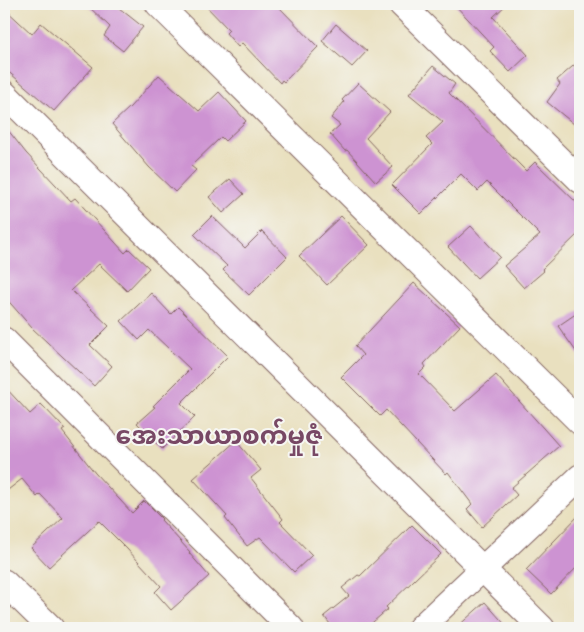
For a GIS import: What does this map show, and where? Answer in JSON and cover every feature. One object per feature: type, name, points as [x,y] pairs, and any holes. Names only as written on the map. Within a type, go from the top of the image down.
[{"type":"street","points":[[158,4],[580,422]]},
{"type":"street","points":[[402,4],[580,180]]},
{"type":"street","points":[[4,94],[542,628]]},
{"type":"street","points":[[4,340],[291,628]]},
{"type":"street","points":[[420,628],[580,477]]},
{"type":"street","points":[[4,582],[51,628]]},
{"type":"building","points":[[86,4],[114,4],[143,27],[123,51],[104,36],[110,27]]},
{"type":"building","points":[[204,4],[276,4],[318,47],[284,82],[282,80],[280,83],[242,43],[238,47],[226,33],[229,30]]},
{"type":"building","points":[[454,4],[507,4],[493,17],[528,55],[510,72],[490,51],[494,47]]},
{"type":"building","points":[[4,8],[32,34],[41,23],[93,67],[54,111],[4,68]]},
{"type":"building","points":[[336,24],[367,51],[352,67],[322,41]]},
{"type":"building","points":[[580,60],[580,129],[547,102],[560,84],[557,80]]},
{"type":"building","points":[[433,66],[455,84],[449,93],[526,171],[535,162],[580,206],[580,232],[542,269],[544,271],[524,288],[504,266],[540,235],[487,182],[478,191],[461,174],[421,214],[392,185],[432,144],[426,138],[443,122],[409,94]]},
{"type":"building","points":[[159,75],[199,111],[219,92],[246,121],[225,141],[221,137],[191,166],[196,170],[175,192],[149,167],[112,124]]},
{"type":"building","points":[[358,83],[390,112],[366,138],[393,167],[376,182],[330,134],[340,125],[331,118],[344,102],[342,100]]},
{"type":"building","points":[[4,125],[26,153],[71,201],[75,198],[125,253],[129,249],[149,268],[127,291],[99,264],[71,290],[109,326],[90,345],[112,366],[94,386],[32,328],[4,296]]},
{"type":"building","points":[[230,179],[244,194],[223,213],[209,197]]},
{"type":"building","points":[[212,216],[245,248],[262,231],[287,257],[249,295],[223,270],[227,266],[194,234]]},
{"type":"building","points":[[341,216],[369,245],[327,285],[299,256]]},
{"type":"building","points":[[471,226],[500,257],[477,278],[448,247]]},
{"type":"building","points":[[414,283],[460,326],[424,364],[426,367],[419,374],[455,411],[496,375],[559,446],[511,488],[517,495],[482,527],[467,509],[472,504],[448,472],[446,474],[386,410],[380,416],[341,377],[363,355],[355,346]]},
{"type":"building","points":[[151,293],[171,314],[178,307],[228,356],[181,403],[195,417],[162,449],[137,423],[155,407],[153,406],[190,369],[149,330],[139,340],[121,321]]},
{"type":"building","points":[[580,311],[580,357],[558,326]]},
{"type":"building","points":[[4,386],[30,414],[41,404],[65,429],[62,431],[95,473],[132,513],[144,501],[162,519],[209,576],[171,610],[155,592],[161,586],[99,521],[49,567],[31,548],[63,518],[40,494],[37,497],[22,479],[4,493]]},
{"type":"building","points":[[236,441],[261,470],[251,478],[283,519],[280,522],[312,555],[294,572],[260,537],[247,546],[225,518],[227,516],[193,479]]},
{"type":"building","points":[[580,514],[580,564],[551,594],[526,570]]},
{"type":"building","points":[[412,525],[441,554],[386,607],[388,609],[366,628],[333,628],[324,616],[349,596],[342,588],[358,575],[360,576]]},
{"type":"building","points":[[485,602],[508,628],[456,628]]},
{"type":"district","name":"အေးသာယာစက်မှုဇုံ","points":[[219,435]]}]
